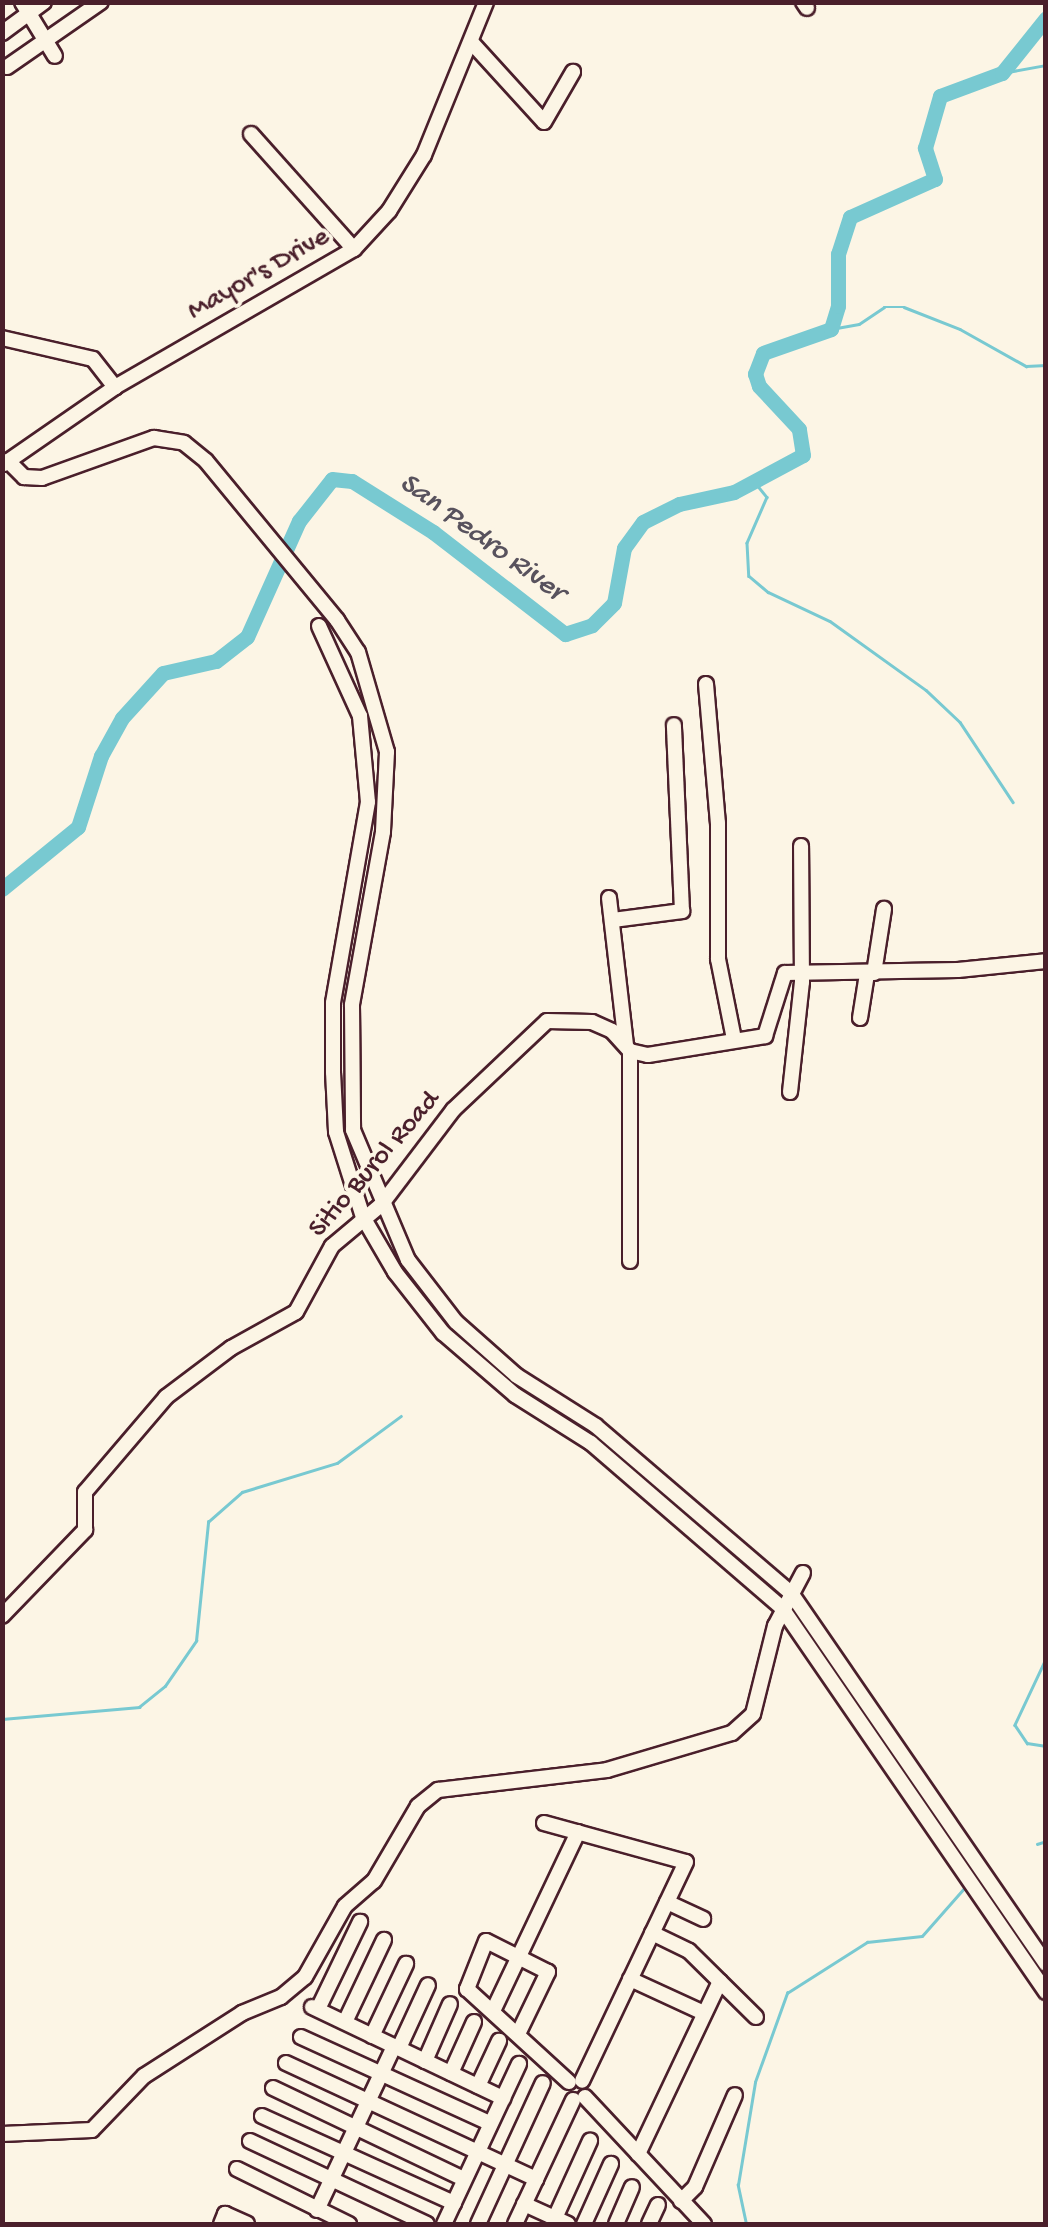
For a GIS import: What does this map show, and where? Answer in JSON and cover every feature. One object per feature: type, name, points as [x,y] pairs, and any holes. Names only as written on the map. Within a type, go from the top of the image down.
[{"type":"street","points":[[2,33],[26,9],[44,2]]},
{"type":"street","points":[[7,67],[102,2]]},
{"type":"street","name":"Mayor's Drive","points":[[5,463],[115,387],[354,249],[390,211],[424,155],[486,2]]},
{"type":"street","points":[[26,9],[55,56]]},
{"type":"street","points":[[472,44],[544,122],[572,72]]},
{"type":"street","points":[[251,134],[354,249]]},
{"type":"street","points":[[2,338],[93,359],[115,387]]},
{"type":"street","points":[[5,463],[24,476],[42,478],[154,438],[174,438],[206,460],[337,620],[358,652],[387,752],[388,793],[352,1004],[350,1075],[354,1130],[381,1204],[408,1260],[456,1322],[517,1376],[596,1426],[701,1510],[792,1593],[1046,1964]]},
{"type":"street","points":[[319,626],[360,716],[368,802],[334,1003],[332,1072],[336,1132],[363,1217],[395,1272],[443,1333],[516,1394],[605,1455],[782,1608],[1046,1992]]},
{"type":"street","points":[[706,684],[718,823],[718,959],[734,1039]]},
{"type":"street","points":[[613,920],[682,910],[674,725]]},
{"type":"street","points":[[790,1092],[799,971],[801,846]]},
{"type":"street","points":[[608,898],[628,1048],[630,1261]]},
{"type":"street","points":[[860,1018],[884,909]]},
{"type":"street","points":[[628,1048],[648,1055],[766,1036],[778,982],[799,971],[870,974],[1046,961]]},
{"type":"street","name":"Sitio Burol Road","points":[[2,1616],[85,1530],[85,1492],[166,1397],[250,1335],[296,1312],[332,1246],[381,1204],[453,1110],[548,1021],[592,1022],[628,1048]]},
{"type":"street","points":[[2,2134],[92,2130],[144,2076],[242,2014],[281,1997],[304,1976],[345,1906],[374,1881],[418,1806],[438,1790],[606,1770],[732,1733],[753,1714],[782,1608],[803,1573]]},
{"type":"street","points":[[544,1823],[686,1862],[575,2081]]},
{"type":"street","points":[[493,2012],[578,1832]]},
{"type":"street","points":[[667,1902],[703,1919]]},
{"type":"street","points":[[360,1922],[315,2008],[502,2098]]},
{"type":"street","points":[[652,1933],[689,1951],[756,2017]]},
{"type":"street","points":[[345,2022],[384,1940]]},
{"type":"street","points":[[518,2034],[548,1972],[486,1941],[466,1989],[518,2034],[575,2081],[579,2099],[704,2224]]},
{"type":"street","points":[[372,2036],[406,1964]]},
{"type":"street","points":[[630,1979],[704,2013]]},
{"type":"street","points":[[638,2154],[720,1981]]},
{"type":"street","points":[[318,2210],[380,2074],[428,1985]]},
{"type":"street","points":[[426,2061],[450,2004]]},
{"type":"street","points":[[451,2073],[474,2022]]},
{"type":"street","points":[[300,2037],[490,2123]]},
{"type":"street","points":[[478,2086],[498,2041]]},
{"type":"street","points":[[286,2062],[536,2179]]},
{"type":"street","points":[[444,2224],[520,2064]]},
{"type":"street","points":[[478,2224],[543,2083]]},
{"type":"street","points":[[273,2088],[464,2179]]},
{"type":"street","points":[[681,2201],[694,2186],[735,2095]]},
{"type":"street","points":[[514,2224],[579,2099]]},
{"type":"street","points":[[262,2116],[454,2202]]},
{"type":"street","points":[[524,2204],[561,2222],[590,2140]]},
{"type":"street","points":[[250,2141],[427,2224]]},
{"type":"street","points":[[584,2224],[612,2164]]},
{"type":"street","points":[[237,2169],[349,2224]]},
{"type":"street","points":[[616,2224],[632,2187]]},
{"type":"street","points":[[649,2224],[658,2205]]},
{"type":"street","points":[[221,2224],[225,2214],[246,2224]]},
{"type":"waterway","name":"San Pedro River","points":[[2,889],[78,827],[101,756],[122,718],[163,673],[216,661],[247,637],[299,521],[332,479],[352,481],[433,532],[565,634],[592,625],[614,603],[624,548],[643,522],[679,504],[734,492],[803,455],[799,429],[759,386],[755,374],[763,353],[831,329],[838,306],[838,254],[850,217],[935,179],[925,148],[940,96],[1002,73],[1046,18]]},
{"type":"waterway","points":[[1002,73],[1046,65]]},
{"type":"waterway","points":[[831,329],[859,324],[884,307],[904,307],[960,329],[1026,366],[1046,365]]},
{"type":"waterway","points":[[753,480],[767,497],[747,543],[749,576],[768,592],[830,621],[926,690],[960,722],[1013,802]]},
{"type":"waterway","points":[[2,1719],[139,1707],[165,1686],[196,1641],[208,1522],[242,1492],[337,1463],[401,1416]]},
{"type":"waterway","points":[[1046,1659],[1015,1725],[1027,1743],[1046,1746]]},
{"type":"waterway","points":[[1037,1844],[1046,1841]]},
{"type":"waterway","points":[[746,2224],[738,2185],[755,2082],[787,1993],[867,1942],[922,1936],[967,1885]]}]
